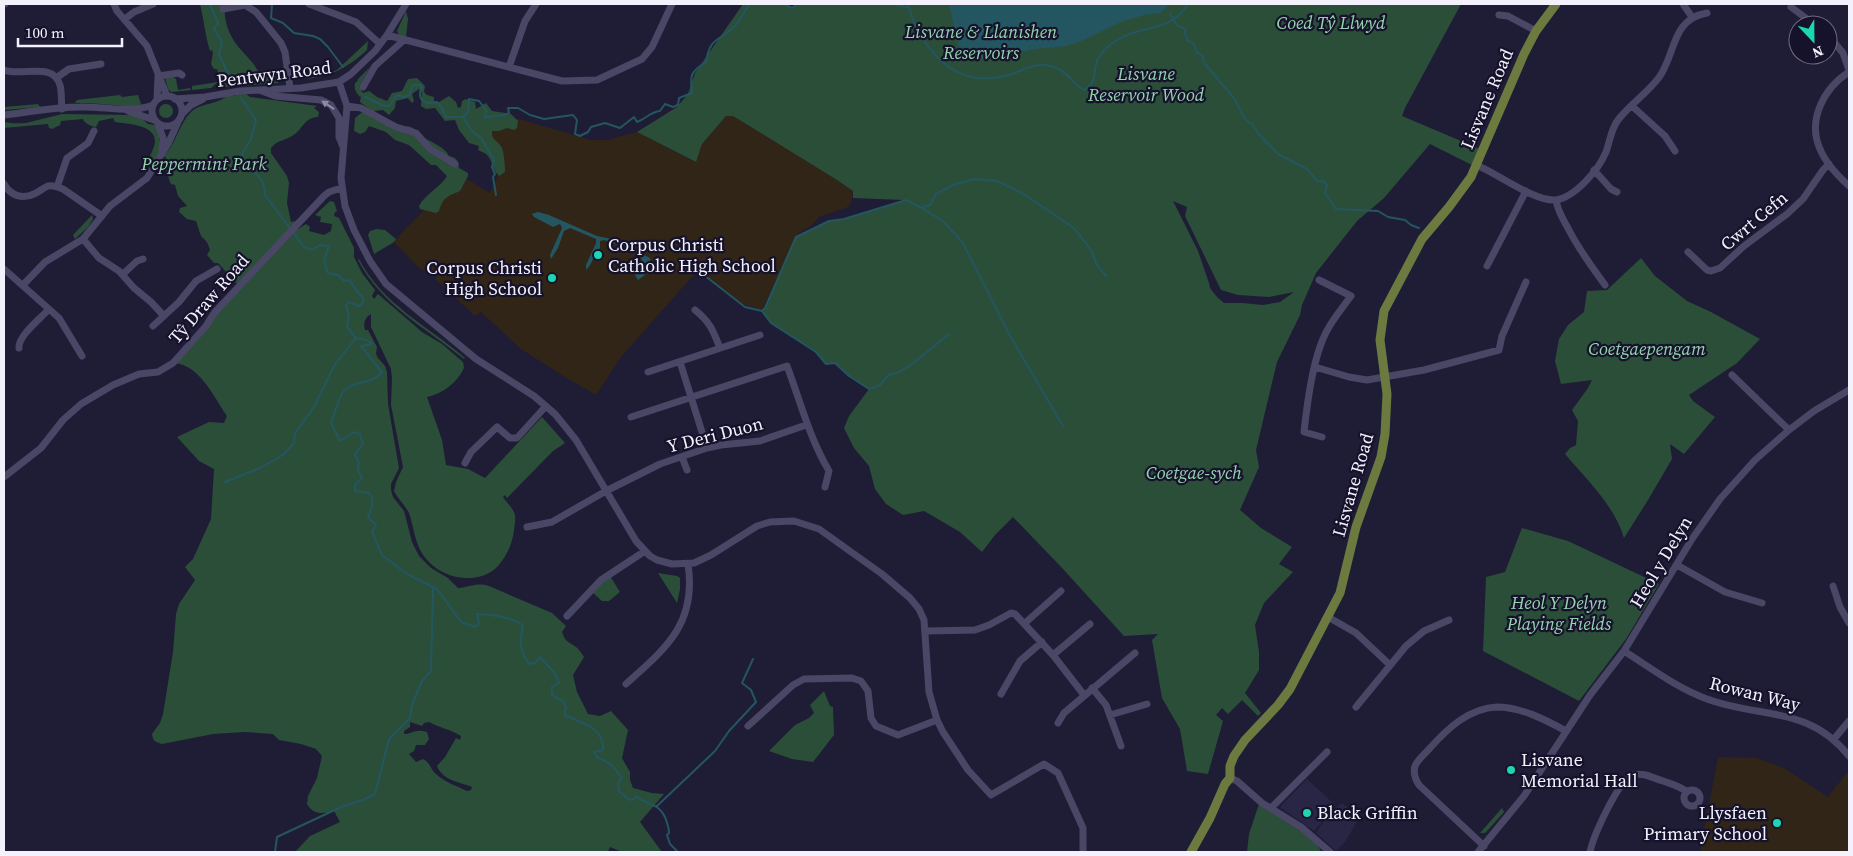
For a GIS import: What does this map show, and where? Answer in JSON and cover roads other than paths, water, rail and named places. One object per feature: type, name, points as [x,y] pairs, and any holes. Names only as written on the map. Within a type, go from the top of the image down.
[{"type":"main road","name":"Lisvane Road","points":[[1191,852],[1210,818],[1225,784],[1230,778],[1230,766],[1234,756],[1245,740],[1278,705],[1290,688],[1342,588],[1356,527],[1381,457],[1388,394],[1380,340],[1384,311],[1422,240],[1466,185],[1515,71],[1536,31],[1556,4]]},
{"type":"street","points":[[114,4],[147,46],[167,96]]},
{"type":"street","points":[[124,19],[134,12],[153,4]]},
{"type":"street","points":[[310,4],[356,22],[380,44]]},
{"type":"street","name":"Pentwyn Road","points":[[175,98],[205,97],[218,94],[339,82],[365,62],[387,35],[406,4]]},
{"type":"street","points":[[509,67],[525,21],[536,4]]},
{"type":"street","points":[[387,35],[562,81],[597,80],[636,63],[648,54],[672,4]]},
{"type":"street","points":[[1683,4],[1692,17]]},
{"type":"street","points":[[224,9],[245,5],[256,12],[281,42],[290,88]]},
{"type":"street","points":[[1791,8],[1801,15]]},
{"type":"street","points":[[1476,164],[1538,197],[1556,200],[1572,194],[1605,155],[1614,126],[1659,77],[1679,33],[1692,17],[1707,13]]},
{"type":"street","points":[[1499,15],[1508,16],[1536,31]]},
{"type":"street","points":[[363,87],[375,66],[404,40]]},
{"type":"street","points":[[1838,47],[1843,53],[1849,71],[1833,84],[1828,91],[1818,112],[1816,129],[1818,144],[1829,164],[1849,186]]},
{"type":"street","points":[[56,78],[69,68],[101,64]]},
{"type":"street","points":[[4,70],[14,74],[42,71],[50,74],[56,78],[60,86],[62,108]]},
{"type":"street","points":[[158,76],[179,73],[182,75]]},
{"type":"street","points":[[158,76],[152,115],[163,138],[162,151]]},
{"type":"street","points":[[339,82],[348,106],[341,165],[341,188],[345,206],[354,230],[375,270],[386,284],[476,359],[534,396],[561,421],[572,435],[636,541],[657,560],[688,564],[702,560],[758,526],[781,521],[807,524],[819,529],[882,574],[910,598],[922,615],[926,631],[929,692],[937,720],[968,770],[991,795],[1044,764],[1053,769],[1058,773],[1082,828],[1083,852]]},
{"type":"street","points":[[260,90],[275,96],[318,100],[327,103],[334,108],[339,118],[339,137],[344,148]]},
{"type":"street","points":[[4,114],[62,108],[142,109],[167,96],[175,98],[181,105],[182,114],[168,144],[147,178],[114,202],[83,239],[45,262],[23,285]]},
{"type":"street","name":"Pentwyn Road","points":[[182,114],[205,97]]},
{"type":"street","points":[[348,106],[361,108],[396,127],[416,133],[430,149],[455,164]]},
{"type":"street","points":[[1632,106],[1665,136],[1675,151]]},
{"type":"street","points":[[125,110],[168,126],[178,122]]},
{"type":"street","points":[[58,187],[67,158],[88,144],[94,131]]},
{"type":"street","name":"Cwrt Cefn","points":[[1688,252],[1707,270],[1720,268],[1744,246],[1799,204],[1829,164]]},
{"type":"street","points":[[1594,170],[1617,192]]},
{"type":"street","points":[[4,184],[11,193],[23,196],[32,195],[46,187],[58,187],[102,216]]},
{"type":"street","name":"Tŷ Draw Road","points":[[4,477],[41,448],[62,420],[81,404],[113,385],[139,374],[158,372],[173,363],[206,326],[215,312],[288,234],[327,194],[341,188]]},
{"type":"street","points":[[1487,266],[1526,191]]},
{"type":"street","points":[[1556,200],[1559,215],[1570,231],[1575,244],[1605,285]]},
{"type":"street","points":[[83,239],[102,261],[123,274],[134,288],[152,302],[164,316]]},
{"type":"street","points":[[123,274],[137,261],[143,259]]},
{"type":"street","points":[[4,269],[62,322],[82,356]]},
{"type":"street","points":[[153,326],[179,302],[196,281],[217,269]]},
{"type":"street","points":[[1320,280],[1351,296],[1329,327],[1322,341],[1315,367],[1304,432],[1322,437]]},
{"type":"street","points":[[1315,367],[1367,380],[1424,370],[1499,350],[1502,336],[1526,282]]},
{"type":"street","points":[[19,348],[18,342],[22,335],[49,309]]},
{"type":"street","points":[[695,310],[708,320],[712,326],[720,348]]},
{"type":"street","points":[[648,372],[760,335]]},
{"type":"street","points":[[680,362],[707,448]]},
{"type":"street","points":[[631,417],[787,366],[806,425],[818,453],[829,471],[825,487]]},
{"type":"street","points":[[1732,375],[1789,430]]},
{"type":"street","name":"Heol y Delyn","points":[[1478,852],[1524,796],[1590,695],[1624,651],[1701,524],[1725,492],[1755,460],[1789,430],[1814,411],[1849,390]]},
{"type":"street","points":[[465,463],[471,452],[497,427],[510,438],[518,438],[546,406]]},
{"type":"street","name":"Y Deri Duon","points":[[527,527],[552,522],[651,468],[707,448],[760,441],[806,425]]},
{"type":"street","points":[[682,457],[687,470]]},
{"type":"street","points":[[567,616],[601,580],[645,551]]},
{"type":"street","points":[[626,684],[666,647],[681,625],[689,596],[688,564]]},
{"type":"street","points":[[1677,565],[1725,592],[1762,603]]},
{"type":"street","points":[[1833,586],[1840,607],[1849,623]]},
{"type":"street","points":[[1025,623],[1061,591]]},
{"type":"street","points":[[926,631],[975,630],[989,626],[1011,613],[1019,616],[1084,695]]},
{"type":"street","points":[[1328,618],[1356,633],[1390,665]]},
{"type":"street","points":[[1356,707],[1390,665],[1416,637],[1433,626],[1448,620]]},
{"type":"street","points":[[1053,655],[1090,624]]},
{"type":"street","points":[[1001,694],[1020,660],[1042,642]]},
{"type":"street","name":"Rowan Way","points":[[1624,651],[1676,685],[1699,697],[1722,704],[1796,718],[1813,725],[1834,739],[1849,756]]},
{"type":"street","points":[[1058,723],[1064,713],[1135,653]]},
{"type":"street","points":[[748,726],[792,685],[804,679],[852,678],[860,680],[868,691],[870,718],[876,726],[898,735],[937,720]]},
{"type":"street","points":[[1092,688],[1106,705],[1121,746]]},
{"type":"street","points":[[1110,715],[1147,704]]},
{"type":"street","points":[[1484,846],[1419,785],[1415,777],[1418,760],[1455,724],[1473,713],[1486,709],[1499,707],[1516,710],[1566,731]]},
{"type":"street","points":[[1834,739],[1849,721]]},
{"type":"street","points":[[1272,808],[1327,752]]},
{"type":"street","points":[[1590,852],[1592,843],[1615,796],[1622,783],[1629,777],[1634,774],[1649,776],[1679,786],[1687,792]]},
{"type":"street","points":[[1230,778],[1237,781],[1256,798],[1301,827],[1330,852]]},
{"type":"waterway","points":[[210,4],[218,23],[214,29],[222,42],[219,54],[234,86]]},
{"type":"waterway","points":[[272,4],[271,18],[283,23],[294,33],[320,39],[343,67]]},
{"type":"waterway","points":[[365,97],[384,106],[389,106],[397,95],[404,97],[409,95],[413,85],[420,85],[422,87],[420,92],[421,98],[425,102],[437,102],[446,117],[463,117],[468,112],[469,99],[479,101],[486,110],[485,118],[509,113],[508,108],[518,108],[530,115],[544,119],[573,115],[577,120],[575,134],[580,136],[588,132],[591,127],[605,123],[620,128],[634,117],[637,122],[660,111],[665,104],[673,107],[678,105],[679,98],[692,93],[691,78],[694,71],[706,62],[712,44],[734,27],[749,4]]},
{"type":"waterway","points":[[784,4],[792,8],[797,4]]},
{"type":"waterway","points":[[891,4],[908,7]]},
{"type":"waterway","points":[[908,4],[917,28],[932,51],[941,61],[964,75],[994,78],[1038,65],[1044,65],[1061,70],[1084,90],[1093,80],[1099,57],[1111,44],[1132,33],[1162,25],[1172,20],[1188,4]]},
{"type":"waterway","points":[[1170,14],[1177,25],[1186,30],[1185,33],[1188,41],[1193,43],[1197,53],[1202,55],[1205,64],[1234,98],[1245,119],[1252,124],[1278,154],[1307,169],[1318,182],[1324,181],[1327,186],[1325,193],[1336,209],[1378,211],[1388,217],[1405,220],[1419,228]]},
{"type":"waterway","points":[[241,98],[256,120],[251,139],[242,154],[247,165],[262,181],[265,195],[304,247],[312,250],[320,245],[329,246],[324,261],[328,273],[338,275],[344,281],[350,280],[363,298],[363,303],[359,306],[349,302],[346,305],[349,316],[347,327],[356,338],[367,340],[372,344],[361,346],[382,372],[373,379],[347,388],[338,402],[331,423],[340,441],[354,432],[360,434],[363,444],[355,454],[359,463],[358,471],[362,478],[355,485],[355,491],[369,493],[372,498],[372,506],[368,517],[376,525],[372,532],[382,555],[407,574],[437,589],[461,622],[475,627],[479,624],[477,614],[506,618],[523,625],[521,645],[523,655],[529,664],[535,663],[540,657],[554,672],[559,683],[552,687],[552,694],[563,701],[566,708],[564,715],[596,731],[600,736],[603,750],[594,752],[597,757],[612,765],[622,778],[618,783],[619,791],[630,800],[636,796],[656,806],[662,812],[668,825],[669,833],[667,835],[670,844],[678,852]]},
{"type":"waterway","points":[[463,117],[472,131],[481,138],[494,160],[492,167],[495,174],[493,177],[496,195]]},
{"type":"waterway","points":[[922,208],[930,205],[936,194],[953,185],[974,179],[997,181],[1022,193],[1074,228],[1091,250],[1097,265],[1106,276]]},
{"type":"waterway","points":[[697,273],[704,275],[745,307],[762,311],[796,237],[829,221],[844,219],[906,200],[943,221],[963,243],[1009,334],[1063,426]]},
{"type":"waterway","points":[[762,311],[771,323],[816,352],[826,364],[835,363],[849,376],[869,389],[880,385],[889,375],[899,372],[912,364],[949,334]]},
{"type":"waterway","points":[[225,482],[260,468],[283,455],[294,443],[295,433],[314,407],[334,366],[356,338]]},
{"type":"waterway","points":[[275,852],[277,837],[341,807],[375,794],[389,739],[410,718],[412,705],[422,681],[431,671],[433,588]]},
{"type":"waterway","points":[[657,806],[715,751],[729,731],[756,702],[751,690],[742,683],[753,659]]},
{"type":"place","name":"Corpus Christi Catholic High School","points":[[598,255]]},
{"type":"place","name":"Corpus Christi High School","points":[[552,278]]},
{"type":"place","name":"Lisvane Memorial Hall","points":[[1511,770]]},
{"type":"place","name":"Black Griffin","points":[[1307,813]]},
{"type":"place","name":"Llysfaen Primary School","points":[[1777,823]]},
{"type":"park label","name":"Coed Tŷ Llwyd","points":[[1331,23]]},
{"type":"park label","name":"Lisvane & Llanishen Reservoirs","points":[[981,42]]},
{"type":"park label","name":"Lisvane Reservoir Wood","points":[[1146,84]]},
{"type":"park label","name":"Peppermint Park","points":[[204,164]]},
{"type":"park label","name":"Coetgaepengam","points":[[1647,349]]},
{"type":"park label","name":"Coetgae-sych","points":[[1194,473]]},
{"type":"park label","name":"Heol Y Delyn Playing Fields","points":[[1559,613]]}]
